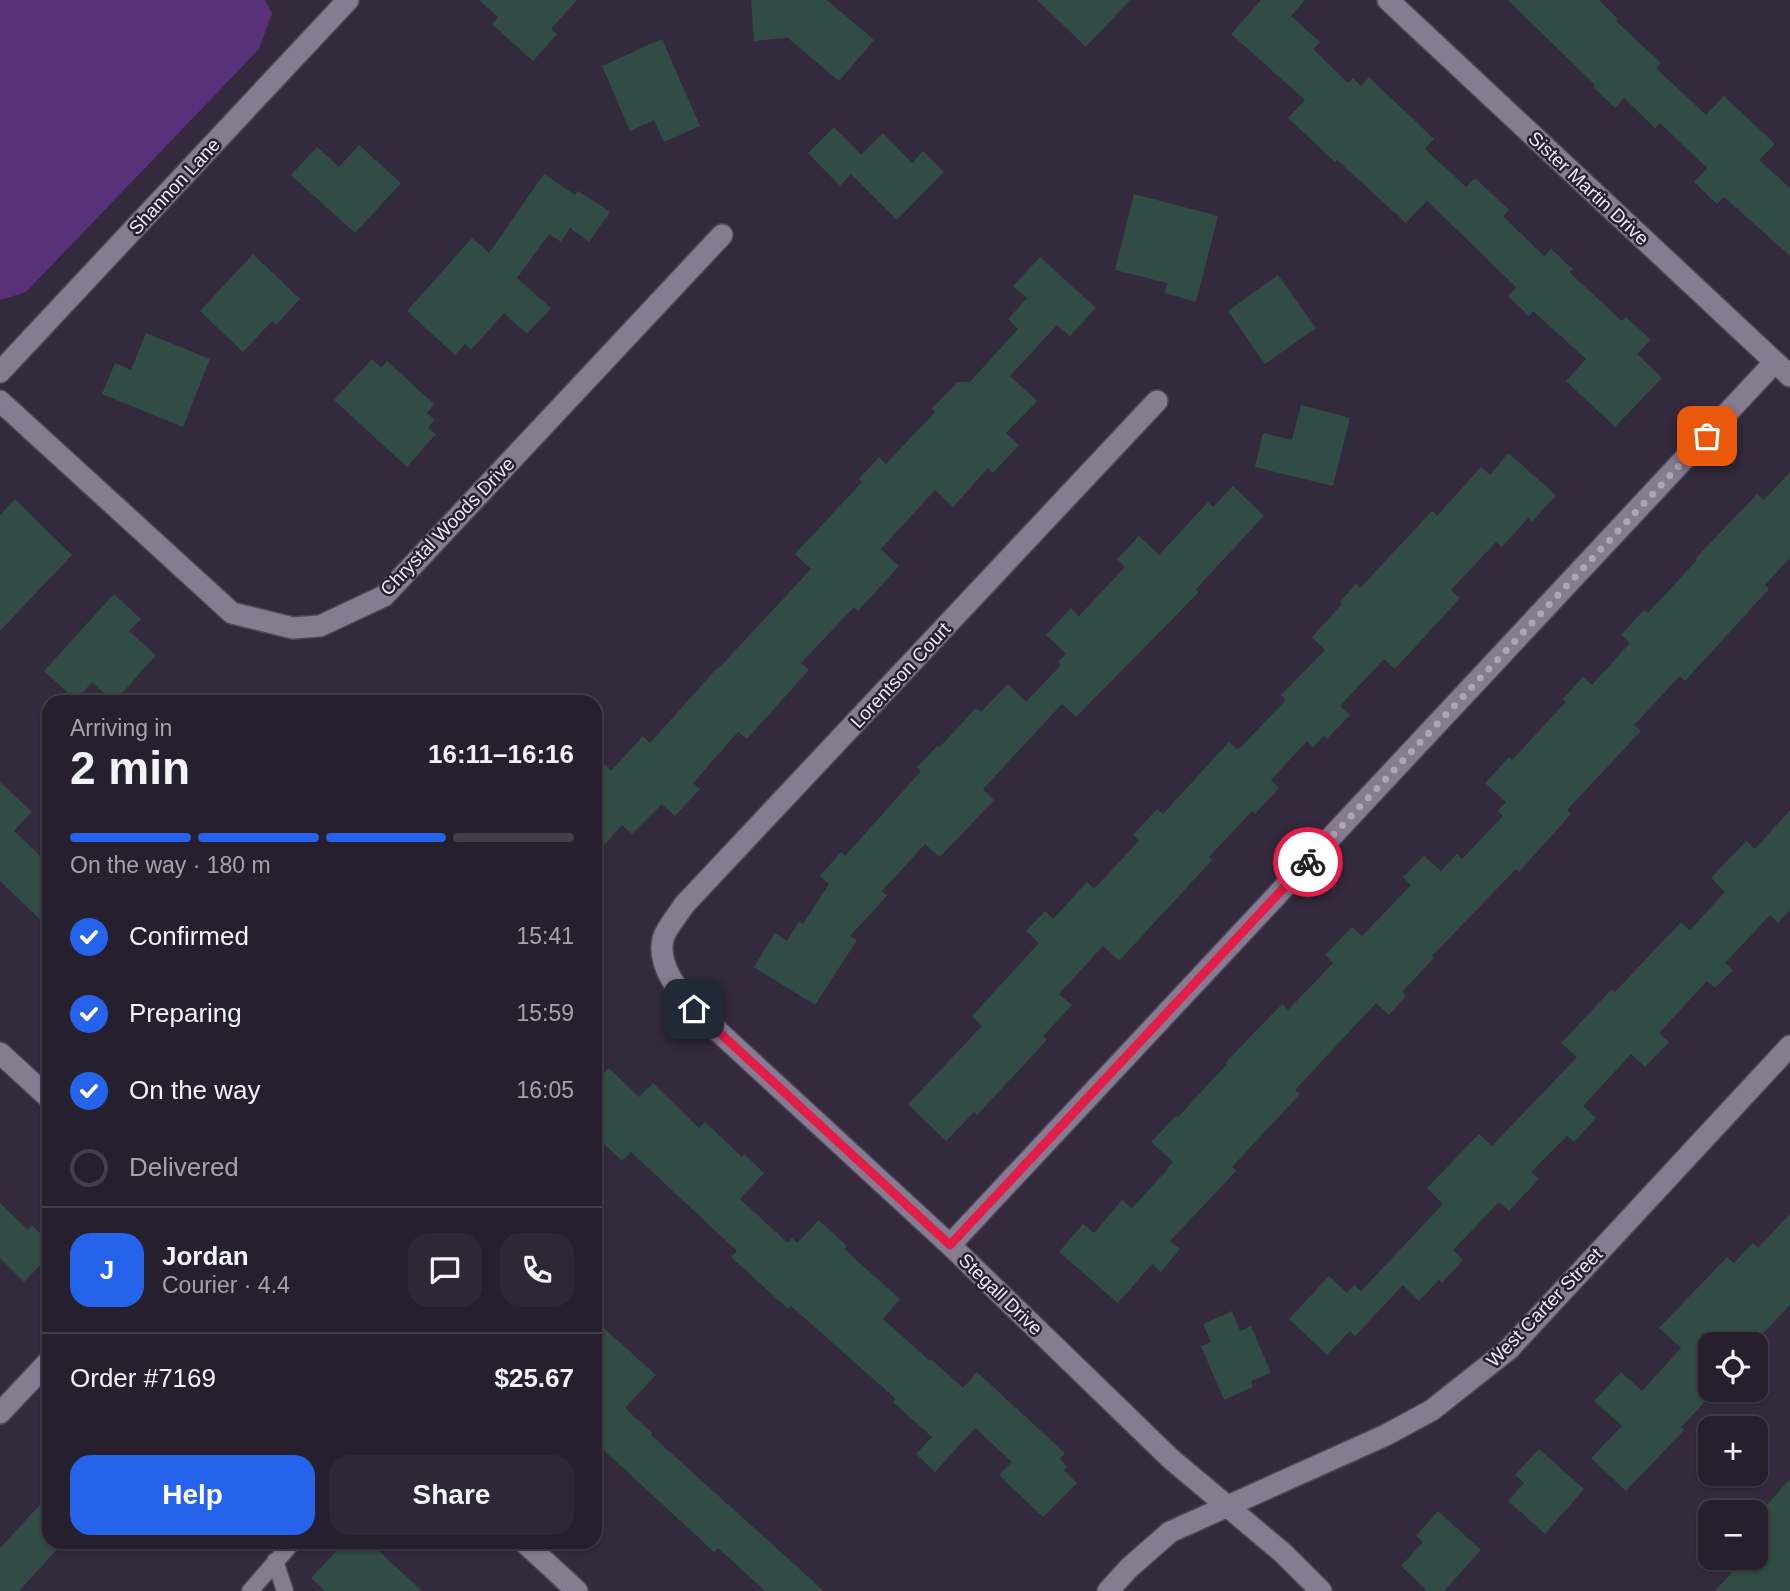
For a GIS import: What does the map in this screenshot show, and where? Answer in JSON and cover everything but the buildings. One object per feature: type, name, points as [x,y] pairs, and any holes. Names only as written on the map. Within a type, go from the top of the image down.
[{"type":"street","name":"Shannon Lane","points":[[0,372],[348,0]]},
{"type":"street","name":"Sister Martin Drive","points":[[1388,0],[1782,369]]},
{"type":"street","name":"Chrystal Woods Drive","points":[[0,401],[232,613],[293,628],[320,625],[384,596],[722,234]]},
{"type":"street","points":[[950,1245],[1782,369]]},
{"type":"street","name":"Lorentson Court","points":[[663,958],[664,937],[684,905],[1157,401]]},
{"type":"street","name":"Stegall Drive","points":[[663,958],[676,989],[694,1009],[950,1245],[1171,1459],[1283,1553],[1321,1591]]},
{"type":"street","name":"West Carter Street","points":[[1108,1591],[1129,1568],[1170,1532],[1386,1435],[1432,1410],[1483,1370],[1509,1349],[1790,1045]]},
{"type":"street","points":[[0,1052],[42,1091]]},
{"type":"street","points":[[0,1413],[42,1368]]},
{"type":"street","points":[[532,1549],[577,1591]]},
{"type":"lane","points":[[250,1591],[286,1549]]},
{"type":"lane","points":[[275,1561],[285,1591]]},
{"type":"shaded area","points":[[0,0],[265,0],[272,13],[259,49],[26,292],[0,300]]},
{"type":"way so far","points":[[1308,862],[1707,436]]},
{"type":"route","points":[[694,1009],[950,1245],[1308,862]]}]
